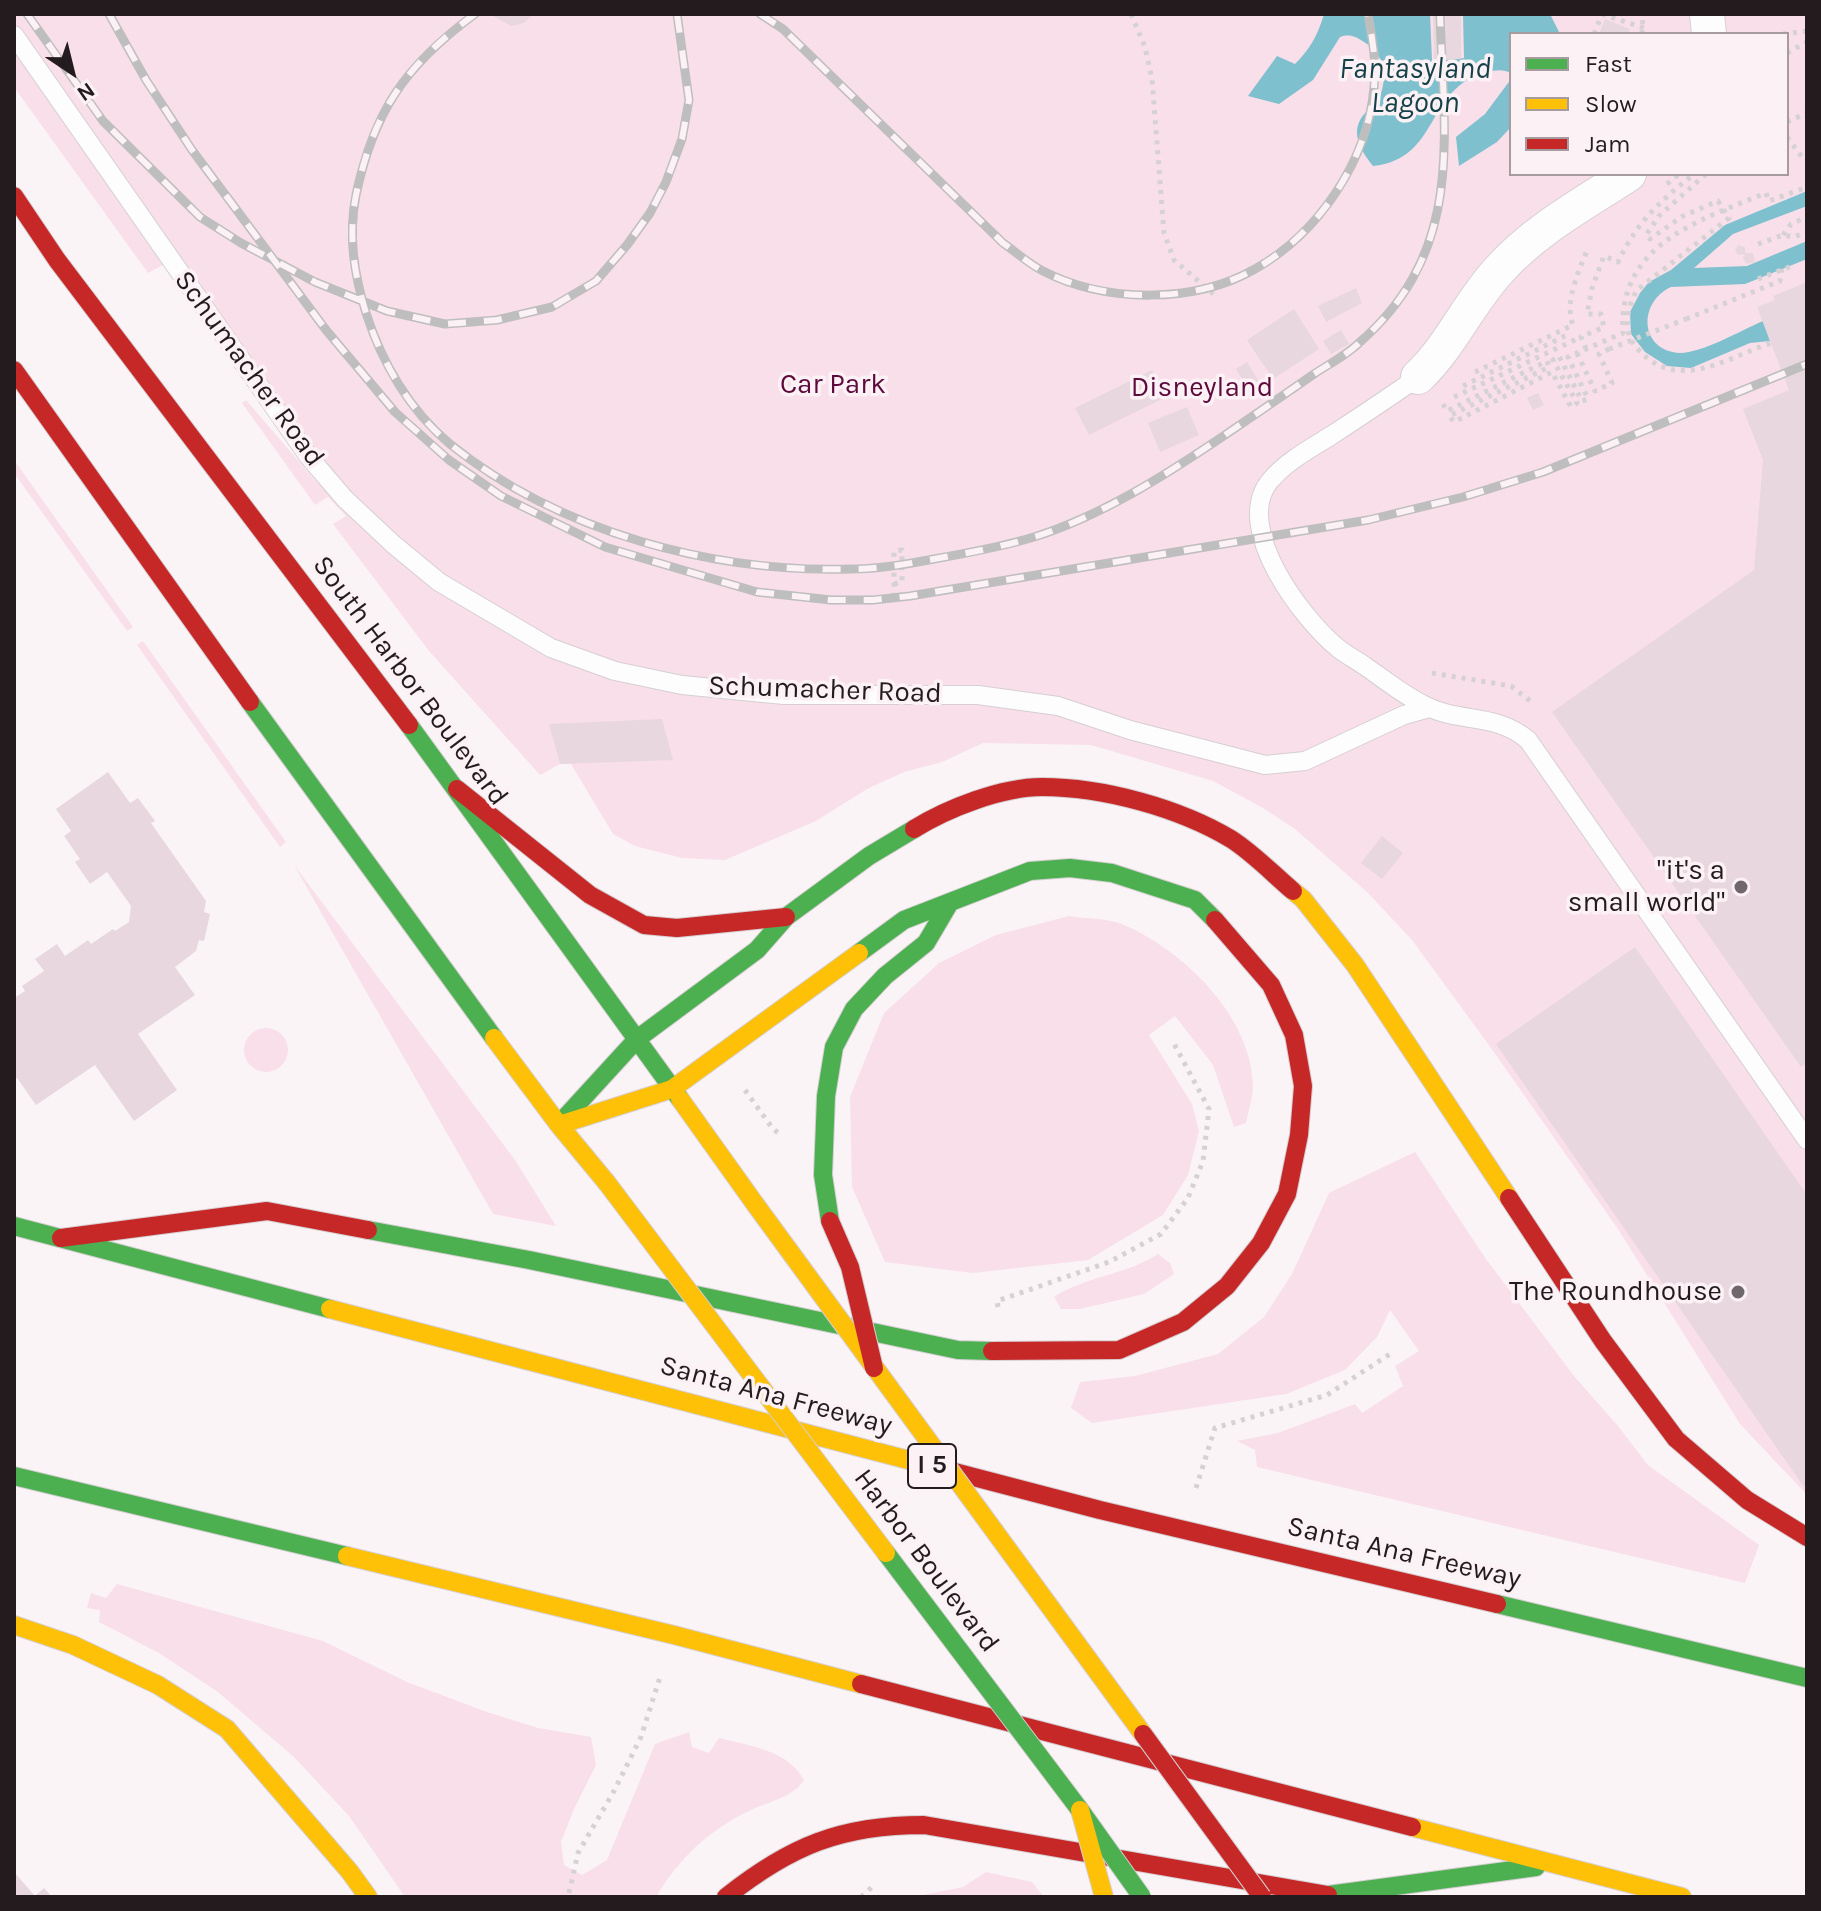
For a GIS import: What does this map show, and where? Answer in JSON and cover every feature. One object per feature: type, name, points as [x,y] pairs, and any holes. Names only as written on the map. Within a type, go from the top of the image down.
[{"type":"main road","name":"South Harbor Boulevard","points":[[14,196],[67,273],[457,789],[874,1368]]},
{"type":"main road","points":[[14,370],[374,875],[559,1125]]},
{"type":"main road","points":[[559,1125],[637,1039],[757,950],[786,917],[869,856],[930,819],[989,796],[1041,787],[1107,794],[1165,809],[1232,840],[1303,899],[1355,965],[1603,1341],[1676,1439],[1747,1500],[1807,1537]]},
{"type":"main road","points":[[457,789],[590,895],[644,925],[677,928],[786,917]]},
{"type":"main road","points":[[61,1238],[267,1211],[529,1260],[958,1350],[1119,1350],[1183,1322],[1227,1286],[1261,1243],[1287,1194],[1299,1135],[1303,1086],[1294,1035],[1271,985],[1233,938],[1195,900],[1112,873],[1070,868],[1030,871],[904,920],[672,1089],[559,1125]]},
{"type":"main road","points":[[949,904],[926,943],[885,976],[854,1009],[834,1047],[826,1096],[823,1175],[830,1221],[850,1267],[874,1368],[1262,1897]]},
{"type":"main road","name":"Harbor Boulevard","points":[[559,1125],[607,1183],[1080,1810],[1142,1897]]},
{"type":"main road","name":"Santa Ana Freeway","points":[[14,1226],[1182,1529],[1807,1678]]},
{"type":"main road","points":[[14,1476],[674,1635],[1682,1897]]},
{"type":"main road","points":[[14,1625],[73,1645],[158,1685],[227,1729],[368,1897]]},
{"type":"main road","points":[[1080,1810],[1104,1897]]},
{"type":"main road","points":[[726,1897],[774,1859],[801,1846],[842,1832],[885,1823],[924,1825],[1324,1896],[1556,1864]]},
{"type":"street","points":[[1418,377],[1446,344],[1500,268],[1563,216],[1626,176]]},
{"type":"lane","name":"Schumacher Road","points":[[14,35],[309,457],[345,499],[439,582],[551,648],[615,671],[682,685],[784,695],[978,695],[1058,706],[1130,730],[1265,765],[1305,761],[1404,715],[1429,708]]},
{"type":"lane","points":[[1418,377],[1281,471],[1267,484],[1258,508],[1263,537],[1275,568],[1311,621],[1339,649],[1392,687],[1429,708],[1506,724],[1528,740],[1807,1140]]},
{"type":"path","points":[[1131,14],[1145,47],[1152,79],[1164,233],[1174,260],[1218,298]]},
{"type":"path","points":[[1602,14],[1643,31],[1643,14]]},
{"type":"path","points":[[1789,52],[1807,42]]},
{"type":"path","points":[[1789,140],[1802,157],[1807,158]]},
{"type":"path","points":[[1665,186],[1677,176]]},
{"type":"path","points":[[1692,176],[1645,217],[1618,262],[1604,256],[1592,288],[1587,314],[1601,314],[1604,327],[1442,403],[1447,411],[1547,361],[1549,367],[1449,416],[1454,422],[1552,372],[1571,407],[1577,403],[1553,360],[1559,356],[1582,401],[1588,399],[1568,357],[1623,333],[1622,316],[1627,293],[1651,253],[1669,236],[1701,219],[1766,193],[1769,201],[1807,187]]},
{"type":"path","points":[[1693,176],[1694,186]]},
{"type":"path","points":[[1704,176],[1659,216],[1646,235],[1650,239],[1683,216],[1718,201],[1729,218],[1637,290],[1627,318],[1630,339],[1651,363],[1666,370],[1682,372],[1771,343]]},
{"type":"path","points":[[1783,235],[1791,224],[1807,217]]},
{"type":"path","points":[[1758,244],[1783,235],[1794,237],[1807,232]]},
{"type":"path","points":[[1454,390],[1566,333],[1573,325],[1570,318],[1572,296],[1590,244]]},
{"type":"path","points":[[1758,279],[1792,266]]},
{"type":"path","points":[[1577,353],[1595,391],[1612,383],[1599,354],[1780,281],[1782,269]]},
{"type":"path","points":[[1566,333],[1570,342]]},
{"type":"path","points":[[1464,377],[1566,333]]},
{"type":"path","points":[[1581,337],[1586,349]]},
{"type":"path","points":[[894,584],[902,582],[902,550],[894,551],[894,584],[894,598]]},
{"type":"path","points":[[1001,1351],[997,1301],[1109,1262],[1161,1234],[1188,1198],[1203,1161],[1209,1109],[1172,1040]]},
{"type":"path","points":[[740,1084],[773,1129],[791,1142]]},
{"type":"path","points":[[1182,1529],[1215,1428],[1327,1395],[1390,1354]]},
{"type":"path","points":[[569,1893],[578,1853],[641,1737],[674,1635]]},
{"type":"path","points":[[861,1897],[872,1887]]},
{"type":"green space","name":"Disneyland","points":[[14,14],[1807,14],[1807,1495],[1740,1424],[1618,1229],[1412,940],[1367,892],[1295,829],[1213,781],[1091,745],[983,743],[942,762],[904,772],[867,789],[816,821],[725,860],[682,858],[635,846],[613,834],[571,764],[560,764],[540,775],[429,651],[333,524],[346,516],[328,497],[315,505],[242,403],[246,400],[320,486],[163,265],[148,273],[14,87]]},
{"type":"green space","points":[[14,460],[133,627],[127,631],[14,473]]},
{"type":"green space","points":[[143,641],[286,842],[280,847],[137,645]]},
{"type":"green space","points":[[294,865],[515,1160],[556,1226],[493,1214]]},
{"type":"green space","points":[[1069,916],[1124,925],[1169,951],[1211,989],[1241,1035],[1250,1060],[1253,1091],[1246,1123],[1234,1127],[1213,1065],[1175,1016],[1149,1035],[1192,1104],[1199,1131],[1188,1175],[1163,1215],[1088,1260],[973,1273],[885,1262],[852,1187],[850,1097],[884,1013],[939,963],[996,935]]},
{"type":"green space","points":[[266,1028],[282,1034],[288,1050],[282,1066],[266,1072],[250,1066],[244,1050],[250,1034]]},
{"type":"green space","points":[[1415,1152],[1486,1259],[1574,1376],[1648,1465],[1759,1545],[1745,1583],[1257,1467],[1255,1450],[1237,1441],[1278,1433],[1355,1404],[1362,1413],[1403,1386],[1395,1366],[1419,1351],[1390,1310],[1377,1337],[1345,1370],[1286,1394],[1092,1423],[1071,1408],[1080,1382],[1135,1376],[1218,1354],[1264,1317],[1292,1274],[1329,1193]]},
{"type":"green space","points":[[1158,1254],[1170,1263],[1174,1274],[1144,1294],[1080,1309],[1061,1309],[1054,1297],[1079,1284],[1133,1267]]},
{"type":"green space","points":[[117,1584],[323,1641],[407,1682],[487,1712],[538,1728],[591,1737],[596,1765],[561,1842],[564,1865],[582,1875],[607,1860],[655,1744],[689,1732],[692,1747],[709,1753],[719,1738],[778,1756],[797,1770],[804,1780],[787,1795],[751,1810],[709,1836],[675,1869],[656,1897],[405,1897],[349,1816],[294,1757],[218,1692],[159,1653],[99,1622],[100,1610],[87,1608],[91,1593],[106,1598]]},
{"type":"green space","points":[[986,1872],[1032,1882],[1044,1897],[913,1897],[963,1887]]},
{"type":"water","name":"Fantasyland Lagoon","points":[[1324,14],[1430,14],[1432,60],[1464,58],[1463,14],[1550,14],[1559,32],[1509,32],[1509,72],[1487,72],[1467,80],[1452,92],[1411,151],[1395,161],[1373,166],[1360,146],[1357,132],[1360,120],[1382,90],[1383,68],[1375,51],[1358,38],[1340,37],[1313,80],[1279,104],[1248,96],[1277,56],[1295,64],[1319,29]]},
{"type":"water","name":"Fantasyland Lagoon","points":[[1509,82],[1509,129],[1497,142],[1459,166],[1456,137],[1485,114]]},
{"type":"water","points":[[1807,191],[1807,206],[1733,234],[1694,268],[1747,266],[1807,241],[1807,259],[1745,284],[1671,287],[1660,294],[1648,314],[1651,335],[1657,344],[1680,353],[1699,349],[1763,321],[1770,341],[1750,343],[1691,368],[1667,366],[1645,352],[1631,334],[1630,312],[1649,282],[1671,270],[1725,225]]},
{"type":"building","points":[[490,14],[533,14],[524,23],[511,26]]},
{"type":"building","points":[[1433,14],[1461,14],[1461,59],[1434,61]]},
{"type":"building","points":[[1605,19],[1630,29],[1629,32],[1600,32]]},
{"type":"building","points":[[1738,245],[1745,247],[1745,253],[1753,253],[1755,262],[1747,264],[1743,258],[1745,254],[1738,255],[1735,250]]},
{"type":"building","name":"\"it's a small world\"","points":[[1807,282],[1807,1063],[1801,1067],[1552,712],[1754,570],[1763,460],[1743,409],[1789,390],[1757,307],[1775,300],[1773,296]]},
{"type":"building","points":[[1356,288],[1362,303],[1326,322],[1318,306]]},
{"type":"building","points":[[1294,309],[1319,349],[1273,379],[1247,340]]},
{"type":"building","points":[[1341,330],[1349,344],[1331,354],[1323,341]]},
{"type":"building","points":[[1247,362],[1262,387],[1251,394],[1236,369]]},
{"type":"building","points":[[1152,370],[1166,397],[1089,435],[1075,408]]},
{"type":"building","points":[[1538,393],[1544,405],[1533,410],[1527,398]]},
{"type":"building","points":[[1187,407],[1199,435],[1160,452],[1148,423]]},
{"type":"building","points":[[662,719],[673,760],[560,764],[549,724]]},
{"type":"building","points":[[108,772],[130,803],[138,798],[155,821],[151,823],[206,901],[204,912],[210,914],[204,941],[199,940],[196,951],[175,967],[195,995],[138,1034],[177,1090],[134,1121],[95,1065],[36,1105],[17,1078],[14,1080],[14,998],[25,991],[22,986],[44,971],[35,959],[57,944],[65,956],[88,940],[91,944],[129,922],[131,906],[107,872],[90,884],[75,862],[80,859],[64,836],[71,831],[56,809]]},
{"type":"building","points":[[1382,836],[1403,853],[1382,879],[1361,863]]},
{"type":"building","name":"The Roundhouse","points":[[1635,947],[1807,1195],[1807,1485],[1804,1487],[1496,1044]]},
{"type":"building","points":[[14,1872],[35,1896],[44,1888],[52,1897],[14,1897]]},
{"type":"railway","points":[[27,14],[103,121],[200,217],[241,243],[315,282],[387,311],[445,324],[497,320],[552,307],[596,281],[627,245],[650,213],[682,139],[689,100],[677,14]]},
{"type":"railway","points":[[109,14],[146,80],[192,150],[326,330],[395,412],[449,460],[501,496],[605,547],[757,592],[831,600],[910,596],[1368,520],[1463,497],[1543,472],[1807,364]]},
{"type":"railway","points":[[475,14],[430,52],[396,92],[372,138],[356,195],[352,240],[355,269],[373,332],[399,385],[422,417],[450,444],[493,475],[539,501],[588,523],[640,541],[745,564],[851,569],[903,564],[997,547],[1083,518],[1178,466],[1360,342],[1394,307],[1417,270],[1433,231],[1441,190],[1444,148],[1440,14]]},
{"type":"railway","points":[[760,14],[783,29],[1003,243],[1043,271],[1067,282],[1121,294],[1149,295],[1205,289],[1255,269],[1300,236],[1319,215],[1351,167],[1370,114],[1375,69],[1368,14]]},
{"type":"traffic: fast","points":[[250,702],[494,1038]]},
{"type":"traffic: fast","points":[[409,725],[680,1099]]},
{"type":"traffic: fast","points":[[561,1122],[637,1039],[757,950],[786,917],[869,856],[914,829]]},
{"type":"traffic: fast","points":[[859,953],[904,920],[1030,871],[1070,868],[1112,873],[1195,900],[1215,920]]},
{"type":"traffic: fast","points":[[830,1221],[823,1175],[826,1096],[834,1047],[854,1009],[885,976],[926,943],[949,904]]},
{"type":"traffic: fast","points":[[14,1226],[330,1309]]},
{"type":"traffic: fast","points":[[368,1230],[529,1260],[958,1350],[992,1351]]},
{"type":"traffic: fast","points":[[14,1476],[347,1556]]},
{"type":"traffic: fast","points":[[886,1553],[1142,1897]]},
{"type":"traffic: fast","points":[[1497,1604],[1807,1678]]},
{"type":"traffic: fast","points":[[1328,1895],[1536,1867]]},
{"type":"traffic: slow","points":[[1293,891],[1303,899],[1355,965],[1509,1198]]},
{"type":"traffic: slow","points":[[559,1125],[672,1089],[859,953]]},
{"type":"traffic: slow","points":[[494,1038],[607,1183]]},
{"type":"traffic: slow","points":[[680,1099],[755,1204]]},
{"type":"traffic: slow","points":[[607,1183],[886,1553]]},
{"type":"traffic: slow","points":[[755,1204],[1143,1734]]},
{"type":"traffic: slow","points":[[330,1309],[943,1469]]},
{"type":"traffic: slow","points":[[347,1556],[861,1684]]},
{"type":"traffic: slow","points":[[14,1625],[73,1645],[158,1685],[227,1729],[368,1897]]},
{"type":"traffic: slow","points":[[1080,1810],[1104,1897]]},
{"type":"traffic: slow","points":[[1412,1827],[1682,1897]]},
{"type":"traffic: jam","points":[[14,196],[57,260],[409,725]]},
{"type":"traffic: jam","points":[[14,370],[250,702]]},
{"type":"traffic: jam","points":[[914,829],[959,806],[1026,788],[1066,788],[1115,795],[1188,818],[1231,839],[1293,891]]},
{"type":"traffic: jam","points":[[457,789],[590,895],[644,925],[677,928],[786,917]]},
{"type":"traffic: jam","points":[[992,1351],[1119,1350],[1183,1322],[1227,1286],[1261,1243],[1287,1194],[1299,1135],[1303,1086],[1294,1035],[1271,985],[1215,920]]},
{"type":"traffic: jam","points":[[1509,1198],[1603,1341],[1676,1439],[1747,1500],[1807,1537]]},
{"type":"traffic: jam","points":[[61,1238],[267,1211],[368,1230]]},
{"type":"traffic: jam","points":[[830,1221],[850,1267],[874,1368]]},
{"type":"traffic: jam","points":[[943,1469],[1100,1510],[1497,1604]]},
{"type":"traffic: jam","points":[[861,1684],[1412,1827]]},
{"type":"traffic: jam","points":[[1143,1734],[1262,1897]]},
{"type":"traffic: jam","points":[[726,1897],[772,1864],[818,1842],[867,1829],[924,1825],[1328,1895]]},
{"type":"place","name":"\"it's a small world\"","points":[[1741,887]]},
{"type":"place","name":"The Roundhouse","points":[[1738,1292]]},
{"type":"park label","name":"Car Park","points":[[833,385]]}]
